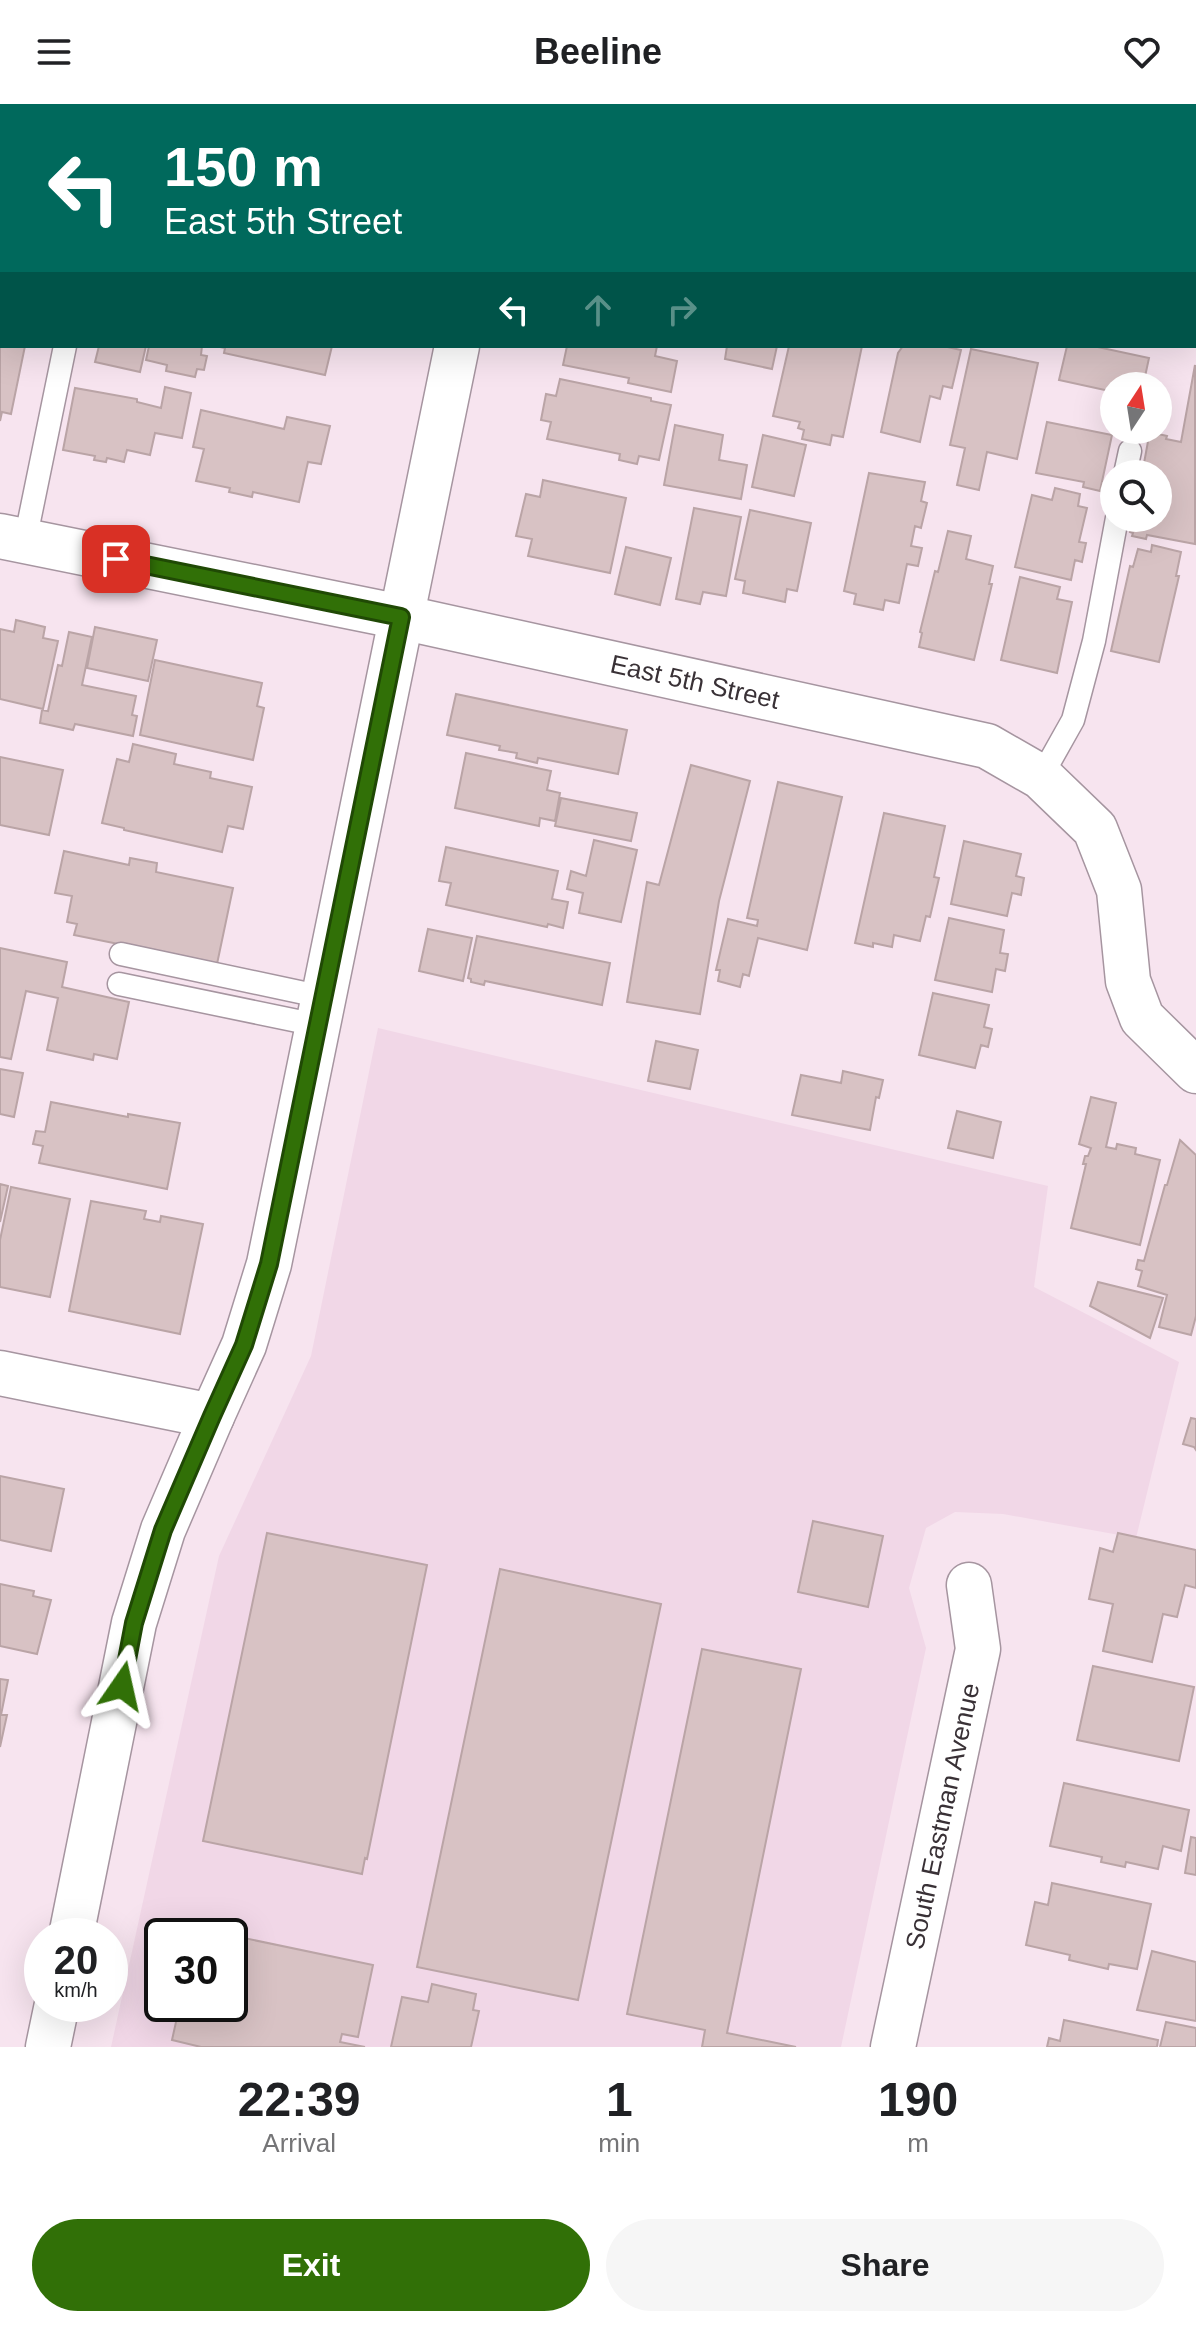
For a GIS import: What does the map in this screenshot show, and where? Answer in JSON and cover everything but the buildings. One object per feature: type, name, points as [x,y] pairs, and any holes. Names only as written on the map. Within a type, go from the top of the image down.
[{"type":"street","points":[[75,1918],[134,1623],[163,1530],[244,1345],[269,1264],[457,348]]},
{"type":"street","name":"East 5th Street","points":[[13,538],[401,617],[987,746],[1041,777],[1095,829],[1119,890],[1128,981],[1142,1018],[1196,1071]]},
{"type":"street","points":[[0,1373],[212,1416]]},
{"type":"street","name":"South Eastman Avenue","points":[[893,2047],[978,1649],[969,1585]]},
{"type":"street","points":[[48,2047],[53,2022]]},
{"type":"lane","points":[[13,538],[64,348]]},
{"type":"lane","points":[[1128,460],[1130,451]]},
{"type":"lane","points":[[1041,777],[1073,720],[1094,641],[1114,532]]},
{"type":"lane","points":[[121,954],[320,1011]]},
{"type":"lane","points":[[119,984],[320,1011]]},
{"type":"shaded area","points":[[378,1028],[1048,1186],[1034,1287],[1179,1362],[1136,1538],[1003,1514],[955,1512],[926,1528],[909,1588],[926,1648],[841,2047],[111,2047],[116,2022],[128,2022],[128,1970],[219,1556],[311,1356]]},
{"type":"route","points":[[116,559],[401,617],[269,1264],[244,1345],[163,1530],[134,1623],[122,1686]]}]
